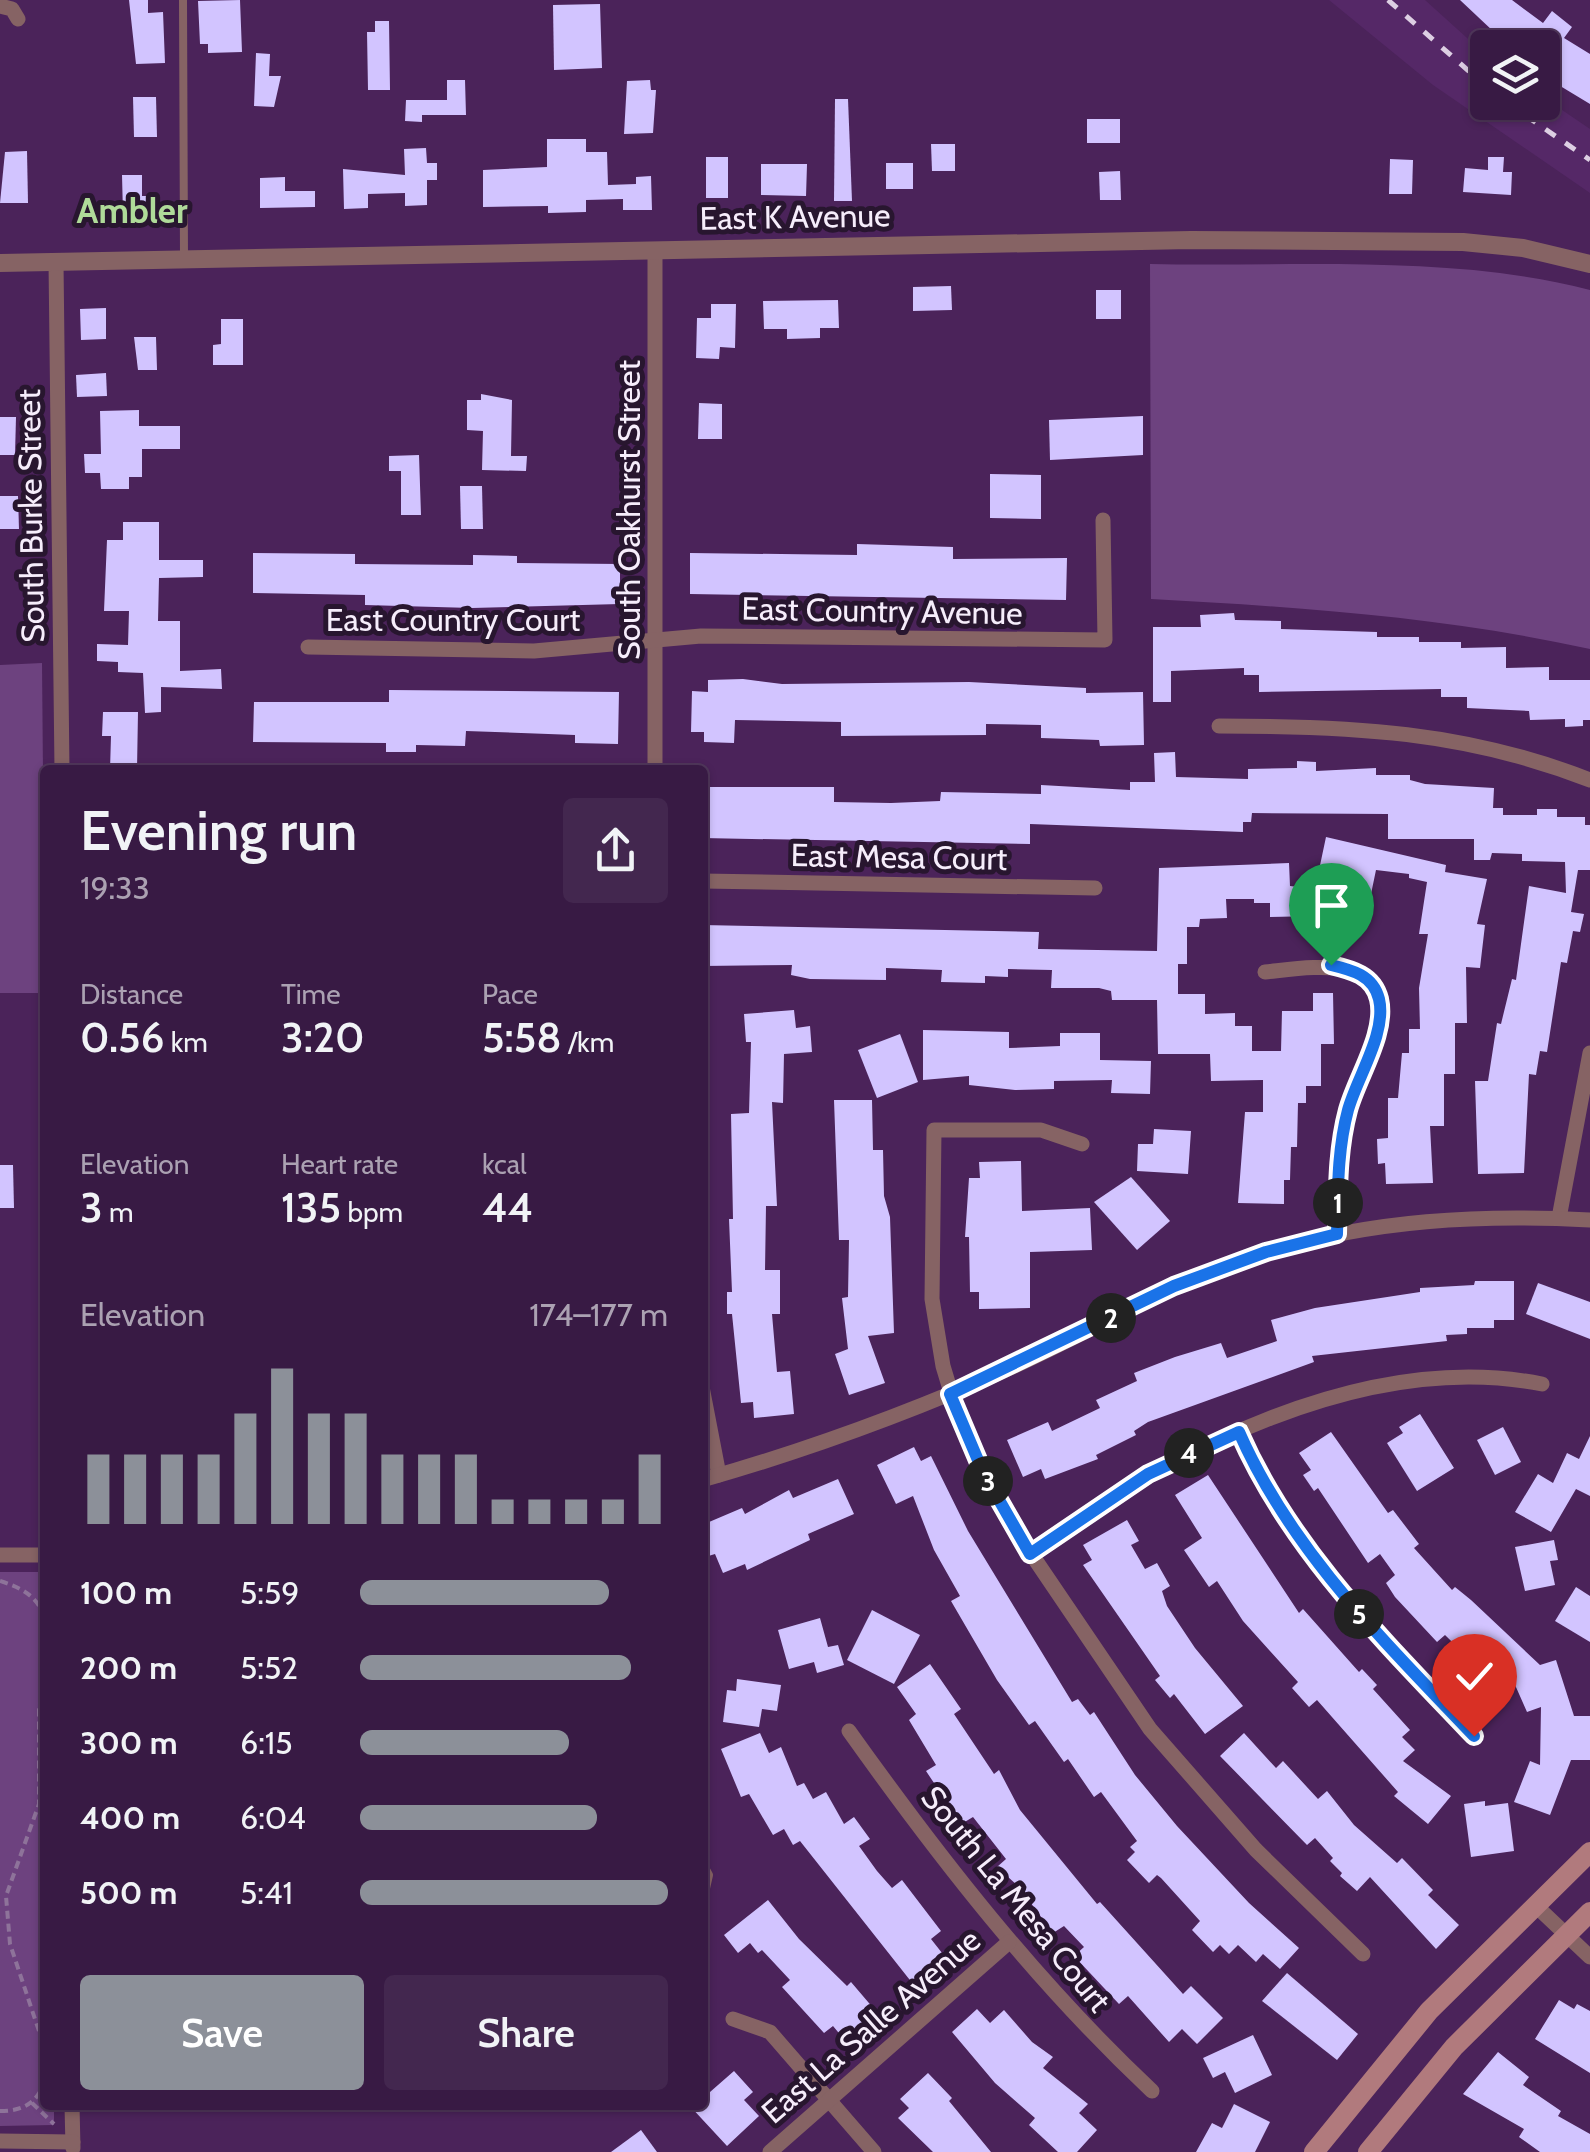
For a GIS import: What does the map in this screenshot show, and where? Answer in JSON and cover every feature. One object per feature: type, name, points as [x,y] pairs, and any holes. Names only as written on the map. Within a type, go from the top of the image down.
[{"type":"main road","points":[[1314,2152],[1417,2024],[1590,1852]]},
{"type":"main road","points":[[1368,2152],[1454,2047],[1590,1912]]},
{"type":"street","points":[[0,6],[12,9],[18,19]]},
{"type":"street","name":"East K Avenue","points":[[0,263],[1191,240],[1416,240],[1522,248],[1590,264]]},
{"type":"street","name":"South Oakhurst Street","points":[[655,250],[655,765]]},
{"type":"street","name":"South Burke Street","points":[[56,262],[62,765]]},
{"type":"street","name":"East Country Avenue","points":[[658,640],[701,636],[1105,640],[1103,520]]},
{"type":"street","name":"East Country Court","points":[[308,647],[534,651],[658,640]]},
{"type":"street","points":[[1218,726],[1336,726],[1426,734],[1498,750],[1590,780]]},
{"type":"street","name":"East Mesa Court","points":[[708,881],[1095,888]]},
{"type":"street","points":[[1265,972],[1331,965],[1366,978],[1378,997],[1379,1020],[1348,1111],[1338,1164],[1337,1234]]},
{"type":"street","points":[[1559,1218],[1590,1053]]},
{"type":"street","points":[[1082,1144],[1041,1130],[934,1130],[932,1299],[950,1394],[983,1472],[1030,1554],[1150,1729],[1256,1850],[1363,1954]]},
{"type":"street","points":[[708,1478],[841,1438],[950,1394],[1174,1286],[1266,1252],[1337,1234],[1428,1220],[1590,1220]]},
{"type":"street","points":[[1030,1554],[1134,1481],[1239,1432],[1315,1404],[1406,1384],[1485,1376],[1542,1384]]},
{"type":"street","points":[[708,1418],[719,1475]]},
{"type":"street","points":[[1239,1432],[1271,1498],[1331,1580],[1474,1736]]},
{"type":"street","points":[[0,1554],[40,1555]]},
{"type":"street","name":"South La Mesa Court","points":[[850,1731],[950,1872],[1092,2036],[1152,2091]]},
{"type":"street","points":[[1535,1905],[1590,1957]]},
{"type":"street","name":"East La Salle Avenue","points":[[770,2152],[828,2097],[1009,1942]]},
{"type":"street","points":[[733,2019],[770,2032],[874,2152]]},
{"type":"street","points":[[0,2141],[73,2147],[72,2110]]},
{"type":"lane","points":[[184,0],[184,259]]},
{"type":"path","points":[[0,1580],[28,1592],[40,1605]]},
{"type":"path","points":[[40,1702],[38,1804],[6,1896],[10,1944],[40,2034]]},
{"type":"path","points":[[0,2111],[32,2103],[40,2089]]},
{"type":"path","points":[[32,2103],[73,2147]]},
{"type":"shaded area","points":[[1329,0],[1425,0],[1470,41],[1470,110]]},
{"type":"shaded area","points":[[1560,109],[1590,129],[1590,193],[1484,120],[1560,120]]},
{"type":"shaded area","points":[[1150,264],[1428,267],[1484,271],[1590,290],[1590,649],[1426,621],[1151,599]]},
{"type":"shaded area","points":[[42,663],[40,993],[0,993],[0,665]]},
{"type":"shaded area","points":[[0,1572],[39,1572],[40,2110],[54,2110],[54,2125],[0,2126]]},
{"type":"building","points":[[129,0],[148,0],[148,13],[163,12],[165,63],[136,64]]},
{"type":"building","points":[[240,0],[242,52],[208,53],[208,44],[200,44],[198,1]]},
{"type":"building","points":[[1460,0],[1512,0],[1543,23],[1552,11],[1572,27],[1564,38],[1590,54],[1590,104],[1560,86],[1560,30],[1492,30]]},
{"type":"building","points":[[600,4],[602,68],[554,70],[553,5]]},
{"type":"building","points":[[375,21],[389,21],[390,90],[368,90],[367,32],[375,32]]},
{"type":"building","points":[[256,53],[270,54],[269,76],[281,76],[274,107],[254,106]]},
{"type":"building","points":[[447,80],[465,80],[466,115],[422,115],[422,122],[405,121],[406,100],[447,100]]},
{"type":"building","points":[[650,80],[651,90],[656,90],[653,133],[624,134],[627,81]]},
{"type":"building","points":[[133,97],[156,97],[157,137],[134,137]]},
{"type":"building","points":[[835,99],[848,99],[852,201],[834,201]]},
{"type":"building","points":[[1087,119],[1120,119],[1120,143],[1087,143]]},
{"type":"building","points":[[547,139],[586,139],[586,152],[607,152],[608,185],[636,184],[636,177],[651,176],[652,210],[623,210],[623,199],[586,200],[586,212],[548,213],[548,206],[483,207],[483,170],[547,167]]},
{"type":"building","points":[[931,144],[955,144],[955,171],[932,171]]},
{"type":"building","points":[[426,148],[427,163],[437,163],[437,180],[427,180],[427,205],[405,206],[405,193],[368,194],[368,208],[344,209],[343,169],[405,175],[404,149]]},
{"type":"building","points":[[27,151],[28,203],[0,203],[5,152]]},
{"type":"building","points":[[706,157],[728,157],[728,198],[706,198]]},
{"type":"building","points":[[1488,157],[1504,157],[1503,172],[1512,172],[1511,195],[1463,192],[1465,168],[1488,170]]},
{"type":"building","points":[[1390,159],[1413,160],[1412,194],[1389,194]]},
{"type":"building","points":[[886,163],[913,163],[913,189],[886,189]]},
{"type":"building","points":[[761,164],[807,164],[806,196],[761,195]]},
{"type":"building","points":[[1120,171],[1121,200],[1100,200],[1099,172]]},
{"type":"building","points":[[122,175],[142,175],[142,196],[160,196],[160,213],[123,214]]},
{"type":"building","points":[[285,177],[285,191],[315,191],[315,207],[260,208],[260,178]]},
{"type":"building","points":[[951,286],[952,310],[913,311],[913,287]]},
{"type":"building","points":[[1096,290],[1121,290],[1121,319],[1096,319]]},
{"type":"building","points":[[838,300],[839,328],[820,328],[820,338],[787,339],[787,329],[764,329],[763,301]]},
{"type":"building","points":[[711,304],[736,304],[735,348],[720,347],[719,359],[696,358],[697,318],[711,318]]},
{"type":"building","points":[[106,308],[106,339],[81,340],[80,309]]},
{"type":"building","points":[[221,319],[243,319],[243,365],[213,365],[213,345],[221,344]]},
{"type":"building","points":[[134,337],[156,337],[157,370],[138,370]]},
{"type":"building","points":[[106,373],[107,396],[77,397],[76,375]]},
{"type":"building","points":[[481,394],[512,400],[511,456],[527,456],[526,471],[482,470],[483,431],[467,430],[467,400],[481,400]]},
{"type":"building","points":[[699,403],[722,404],[722,439],[698,439]]},
{"type":"building","points":[[139,410],[139,426],[180,426],[180,449],[142,449],[142,477],[129,477],[129,489],[101,489],[100,473],[85,473],[84,454],[101,454],[100,411]]},
{"type":"building","points":[[1143,416],[1143,455],[1050,460],[1049,420]]},
{"type":"building","points":[[0,417],[16,417],[15,455],[0,455]]},
{"type":"building","points":[[419,455],[421,515],[401,515],[401,471],[389,471],[389,456]]},
{"type":"building","points":[[990,474],[1041,475],[1041,519],[990,518]]},
{"type":"building","points":[[460,486],[482,486],[483,529],[461,529]]},
{"type":"building","points":[[0,496],[18,496],[19,529],[0,529]]},
{"type":"building","points":[[123,522],[159,522],[159,560],[203,560],[203,577],[159,578],[158,621],[180,621],[180,671],[221,669],[222,689],[161,687],[161,712],[145,713],[143,673],[118,672],[118,662],[97,661],[97,644],[128,645],[129,611],[104,611],[107,540],[123,540]]},
{"type":"building","points":[[857,544],[953,547],[953,559],[1067,558],[1066,600],[690,594],[690,553],[857,555]]},
{"type":"building","points":[[253,553],[355,554],[355,564],[473,565],[473,555],[517,556],[517,563],[620,564],[620,604],[472,608],[365,605],[365,595],[253,593]]},
{"type":"building","points":[[1234,613],[1235,620],[1281,621],[1281,629],[1377,632],[1377,637],[1419,637],[1419,642],[1461,642],[1461,648],[1506,647],[1506,668],[1549,667],[1549,680],[1590,680],[1590,720],[1583,720],[1583,726],[1565,727],[1565,719],[1530,720],[1529,711],[1467,708],[1467,697],[1441,697],[1441,689],[1259,692],[1259,675],[1244,675],[1244,668],[1171,671],[1171,702],[1153,702],[1153,627],[1201,627],[1200,615]]},
{"type":"building","points":[[708,680],[782,684],[969,682],[1086,688],[1086,693],[1143,692],[1144,745],[1100,746],[1099,740],[1041,738],[1041,725],[986,724],[986,735],[841,736],[841,722],[735,720],[734,743],[704,742],[704,732],[691,732],[692,691],[708,692]]},
{"type":"building","points":[[389,690],[619,692],[618,744],[575,743],[575,735],[466,731],[465,746],[416,745],[416,752],[386,752],[386,743],[253,742],[254,702],[389,702]]},
{"type":"building","points":[[103,712],[138,712],[137,765],[110,765],[111,736],[102,736]]},
{"type":"building","points":[[1175,752],[1176,777],[1248,779],[1248,769],[1297,768],[1297,761],[1316,762],[1316,771],[1376,768],[1376,775],[1410,775],[1410,780],[1425,784],[1494,788],[1493,808],[1503,808],[1503,815],[1537,815],[1537,809],[1557,809],[1557,817],[1585,817],[1585,825],[1590,825],[1590,870],[1578,870],[1571,912],[1584,914],[1580,932],[1573,931],[1567,963],[1561,962],[1547,1052],[1540,1051],[1536,1075],[1529,1074],[1524,1173],[1478,1174],[1475,1081],[1488,1081],[1497,1023],[1501,1024],[1512,979],[1516,980],[1529,886],[1566,893],[1565,862],[1522,861],[1522,854],[1492,853],[1490,860],[1474,860],[1474,839],[1388,839],[1388,814],[1252,813],[1251,822],[1243,822],[1243,832],[1030,824],[1030,844],[708,838],[708,787],[834,787],[834,802],[891,803],[940,801],[941,792],[1041,794],[1041,785],[1130,790],[1130,782],[1155,782],[1154,753]]},
{"type":"building","points":[[1326,837],[1446,865],[1445,872],[1487,879],[1477,924],[1485,925],[1480,968],[1466,967],[1467,1023],[1455,1023],[1455,1074],[1444,1074],[1444,1126],[1430,1126],[1433,1183],[1386,1184],[1385,1163],[1378,1164],[1377,1139],[1388,1138],[1388,1098],[1398,1098],[1402,1053],[1409,1053],[1409,1029],[1420,1029],[1419,988],[1428,934],[1419,934],[1427,882],[1409,878],[1409,874],[1376,870],[1371,894],[1365,893],[1360,930],[1315,925],[1316,916],[1270,917],[1270,903],[1254,903],[1254,899],[1226,899],[1227,918],[1200,919],[1199,927],[1187,927],[1187,964],[1178,964],[1178,994],[1205,994],[1205,1014],[1235,1013],[1235,1026],[1252,1026],[1252,1051],[1281,1051],[1282,1011],[1313,1011],[1313,993],[1333,993],[1334,1044],[1321,1044],[1321,1086],[1306,1086],[1306,1103],[1298,1103],[1297,1147],[1291,1147],[1290,1180],[1284,1180],[1284,1204],[1238,1203],[1245,1112],[1263,1112],[1263,1080],[1211,1081],[1210,1054],[1158,1054],[1157,1000],[1112,1000],[1111,991],[1099,988],[1051,988],[1052,970],[1008,969],[1008,977],[985,976],[985,983],[941,982],[942,970],[886,968],[886,980],[810,979],[791,975],[792,965],[708,966],[708,925],[1039,932],[1038,949],[1157,951],[1159,868],[1289,863],[1290,886],[1315,889]]},
{"type":"building","points":[[794,1010],[796,1028],[810,1026],[812,1052],[784,1054],[783,1103],[772,1102],[777,1206],[766,1206],[765,1270],[780,1270],[780,1314],[772,1314],[777,1372],[790,1371],[794,1414],[754,1418],[753,1402],[741,1403],[732,1314],[727,1314],[727,1292],[732,1292],[731,1114],[749,1113],[751,1042],[746,1042],[744,1014]]},
{"type":"building","points":[[923,1030],[1009,1032],[1009,1048],[1060,1046],[1060,1033],[1100,1033],[1100,1060],[1151,1061],[1150,1094],[1111,1093],[1112,1080],[1054,1081],[1054,1089],[1015,1090],[969,1085],[969,1076],[923,1080]]},
{"type":"building","points":[[900,1034],[918,1082],[877,1098],[858,1050]]},
{"type":"building","points":[[834,1100],[872,1100],[873,1150],[883,1150],[884,1196],[890,1217],[894,1333],[868,1336],[885,1383],[849,1395],[835,1354],[848,1349],[842,1298],[848,1297],[849,1240],[839,1240]]},
{"type":"building","points":[[1154,1129],[1191,1131],[1188,1174],[1137,1171],[1138,1144],[1153,1144]]},
{"type":"building","points":[[1021,1161],[1022,1211],[1090,1208],[1092,1250],[1030,1252],[1030,1308],[979,1309],[979,1292],[970,1292],[969,1237],[965,1237],[969,1178],[980,1178],[979,1162]]},
{"type":"building","points":[[0,1165],[13,1165],[14,1208],[0,1208]]},
{"type":"building","points":[[1131,1177],[1170,1221],[1137,1250],[1094,1202]]},
{"type":"building","points":[[1475,1281],[1514,1281],[1514,1320],[1494,1320],[1494,1328],[1467,1328],[1467,1334],[1446,1335],[1447,1341],[1312,1356],[1314,1362],[1148,1422],[1134,1431],[1136,1435],[1096,1455],[1098,1459],[1045,1479],[1041,1469],[1023,1477],[1007,1440],[1048,1422],[1052,1431],[1100,1408],[1096,1400],[1137,1381],[1134,1373],[1175,1357],[1221,1343],[1227,1358],[1277,1341],[1271,1320],[1315,1308],[1420,1292],[1420,1288],[1474,1285]]},
{"type":"building","points":[[1538,1283],[1590,1302],[1590,1339],[1526,1314]]},
{"type":"building","points":[[1420,1414],[1454,1468],[1417,1491],[1387,1443],[1403,1433],[1399,1427]]},
{"type":"building","points":[[1503,1427],[1521,1462],[1495,1475],[1477,1440]]},
{"type":"building","points":[[1331,1432],[1388,1513],[1393,1510],[1419,1544],[1414,1548],[1452,1590],[1455,1587],[1471,1600],[1540,1665],[1556,1660],[1574,1716],[1590,1716],[1590,1760],[1571,1760],[1550,1815],[1514,1802],[1530,1761],[1540,1765],[1541,1707],[1527,1712],[1508,1669],[1494,1683],[1445,1635],[1437,1642],[1395,1597],[1386,1583],[1395,1575],[1380,1554],[1368,1563],[1318,1488],[1314,1491],[1303,1475],[1311,1470],[1299,1453]]},
{"type":"building","points":[[1590,1436],[1590,1496],[1576,1489],[1551,1532],[1515,1512],[1538,1474],[1553,1483],[1567,1453],[1579,1459]]},
{"type":"building","points":[[914,1447],[921,1461],[931,1456],[968,1531],[1072,1702],[1078,1699],[1090,1715],[1094,1712],[1135,1775],[1177,1826],[1249,1903],[1299,1948],[1280,1969],[1263,1954],[1256,1962],[1238,1945],[1229,1954],[1220,1945],[1213,1952],[1192,1930],[1200,1921],[1161,1878],[1157,1875],[1149,1883],[1127,1860],[1135,1852],[1130,1847],[1137,1841],[1101,1792],[1094,1797],[1068,1759],[1064,1762],[1035,1721],[1029,1725],[997,1680],[951,1601],[960,1596],[934,1550],[913,1496],[896,1504],[877,1465]]},
{"type":"building","points":[[1208,1475],[1299,1613],[1303,1609],[1359,1672],[1362,1669],[1377,1685],[1373,1689],[1410,1730],[1402,1737],[1415,1750],[1403,1761],[1451,1796],[1428,1824],[1394,1796],[1398,1792],[1317,1700],[1309,1707],[1292,1688],[1298,1682],[1243,1621],[1217,1581],[1209,1587],[1184,1550],[1202,1538],[1175,1495]]},
{"type":"building","points":[[838,1479],[854,1514],[808,1534],[810,1540],[747,1570],[745,1564],[723,1573],[715,1554],[708,1556],[708,1522],[742,1508],[745,1514],[789,1490],[793,1498]]},
{"type":"building","points":[[1127,1520],[1139,1541],[1131,1545],[1145,1569],[1157,1563],[1170,1586],[1162,1591],[1167,1606],[1195,1648],[1243,1706],[1205,1734],[1174,1694],[1170,1698],[1155,1680],[1160,1676],[1083,1565],[1092,1560],[1083,1545]]},
{"type":"building","points":[[1554,1540],[1558,1560],[1550,1561],[1555,1585],[1525,1591],[1515,1547]]},
{"type":"building","points":[[1576,1587],[1590,1596],[1590,1642],[1555,1621]]},
{"type":"building","points":[[872,1610],[920,1635],[894,1684],[847,1660]]},
{"type":"building","points":[[820,1618],[828,1647],[838,1645],[844,1665],[817,1673],[814,1662],[789,1669],[778,1630]]},
{"type":"building","points":[[930,1664],[961,1709],[954,1714],[994,1774],[999,1770],[1020,1810],[1097,1904],[1100,1902],[1183,1994],[1191,1986],[1223,2018],[1197,2044],[1182,2029],[1169,2042],[1128,1996],[1119,2004],[1074,1956],[1084,1947],[1064,1926],[1053,1933],[1019,1887],[997,1867],[1006,1859],[973,1817],[963,1823],[938,1789],[926,1771],[936,1765],[909,1720],[916,1714],[897,1687]]},
{"type":"building","points":[[737,1679],[781,1685],[777,1711],[762,1709],[759,1727],[723,1722],[727,1690],[736,1691]]},
{"type":"building","points":[[760,1733],[769,1753],[781,1747],[797,1786],[804,1783],[813,1799],[826,1792],[844,1824],[854,1817],[870,1839],[859,1846],[877,1871],[892,1888],[902,1880],[941,1931],[931,1939],[946,1958],[913,1984],[800,1841],[793,1845],[784,1829],[773,1835],[749,1794],[741,1797],[721,1749]]},
{"type":"building","points":[[1244,1733],[1276,1768],[1283,1761],[1318,1799],[1327,1791],[1354,1825],[1397,1863],[1402,1858],[1433,1890],[1428,1895],[1459,1925],[1436,1949],[1370,1877],[1357,1891],[1340,1876],[1342,1873],[1330,1861],[1333,1858],[1315,1838],[1307,1845],[1220,1756]]},
{"type":"building","points":[[1485,1801],[1485,1806],[1508,1803],[1514,1851],[1471,1857],[1464,1804]]},
{"type":"building","points":[[768,1900],[799,1939],[847,1986],[851,1982],[880,2016],[848,2044],[833,2026],[824,2033],[782,1987],[790,1980],[762,1950],[758,1953],[750,1943],[738,1953],[724,1935]]},
{"type":"building","points":[[1287,1973],[1358,2034],[1337,2060],[1262,2001]]},
{"type":"building","points":[[1559,2000],[1574,2009],[1577,2004],[1590,2011],[1590,2073],[1535,2039]]},
{"type":"building","points":[[977,2009],[990,2023],[1004,2010],[1032,2042],[1053,2057],[1043,2068],[1088,2104],[1079,2113],[1097,2130],[1077,2152],[1058,2152],[1029,2125],[1035,2118],[995,2083],[952,2032]]},
{"type":"building","points":[[1253,2035],[1272,2075],[1235,2093],[1225,2072],[1213,2078],[1203,2058]]},
{"type":"building","points":[[1498,2052],[1529,2077],[1523,2085],[1561,2111],[1558,2116],[1590,2134],[1590,2152],[1540,2152],[1519,2137],[1524,2129],[1463,2094]]},
{"type":"building","points":[[734,2071],[753,2092],[744,2100],[759,2116],[727,2146],[694,2110],[708,2110],[708,2094]]},
{"type":"building","points":[[928,2073],[952,2098],[949,2101],[991,2152],[933,2152],[898,2118],[909,2108],[900,2099]]},
{"type":"building","points":[[1234,2104],[1270,2122],[1255,2152],[1196,2152],[1212,2123],[1222,2128]]},
{"type":"building","points":[[641,2130],[657,2152],[611,2152]]},
{"type":"railway","points":[[1388,0],[1470,72]]},
{"type":"railway","points":[[1532,120],[1590,160]]},
{"type":"district","name":"Ambler","points":[[132,211]]},
{"type":"route","points":[[1331,965],[1366,978],[1378,997],[1379,1020],[1348,1111],[1338,1164],[1337,1234],[1266,1252],[1174,1286],[950,1394],[983,1472],[1030,1554],[1122,1489],[1182,1456],[1239,1432],[1271,1498],[1331,1580],[1474,1736]]}]
